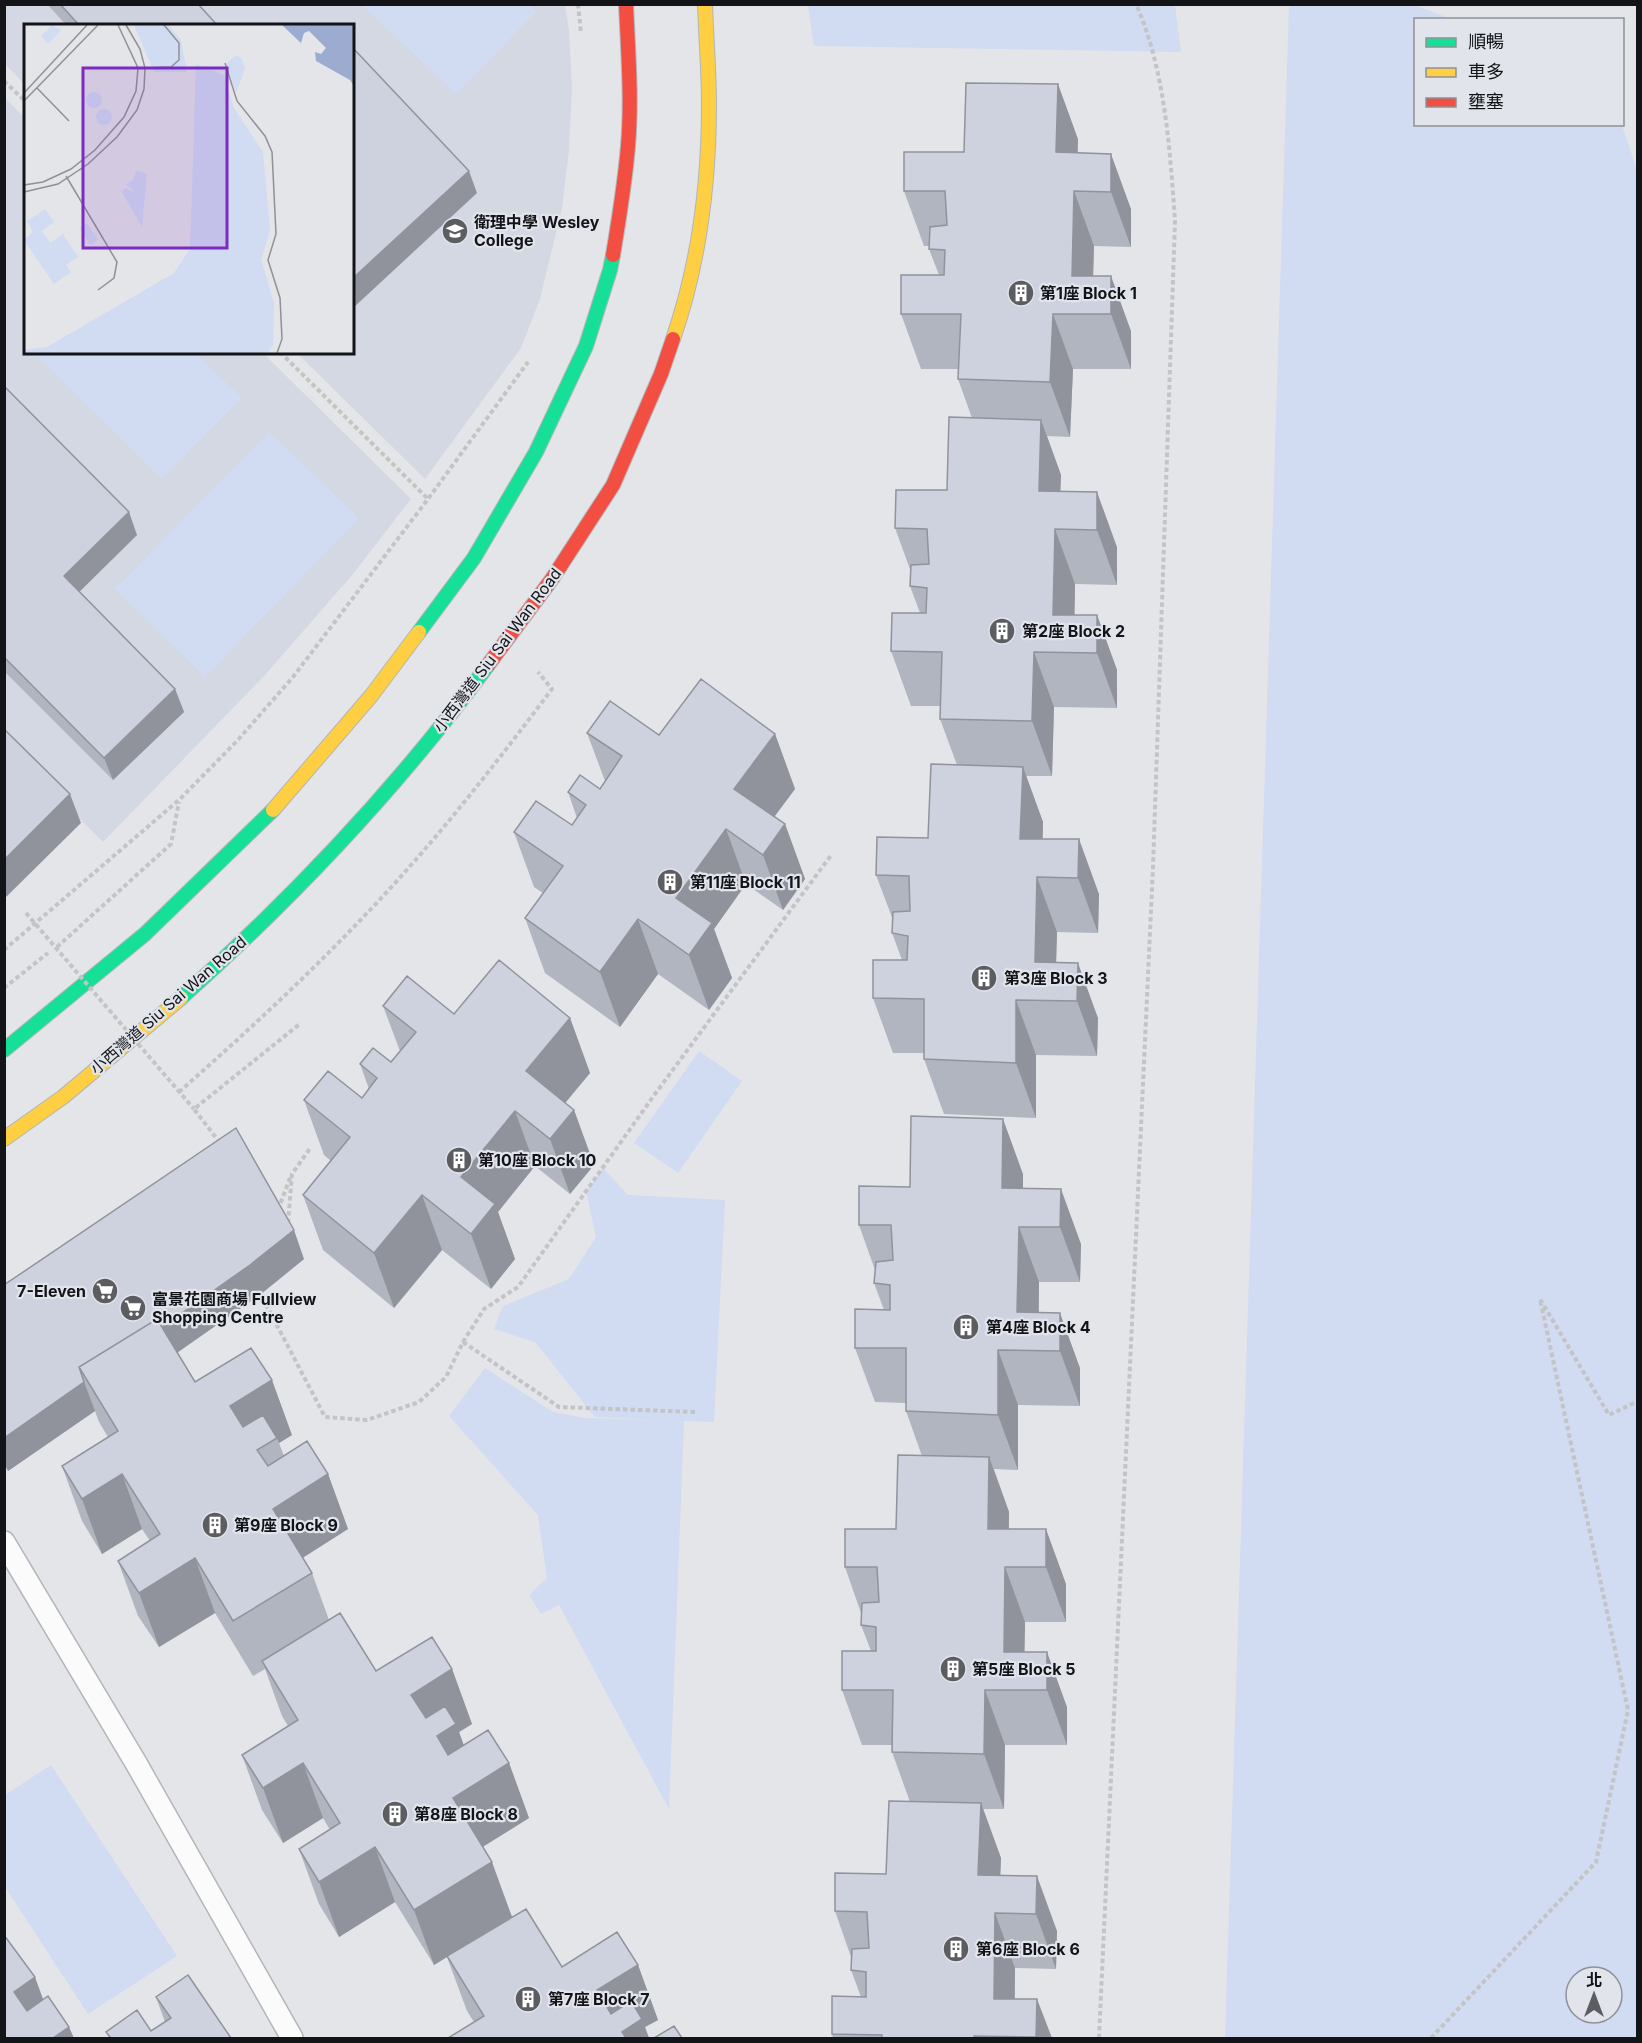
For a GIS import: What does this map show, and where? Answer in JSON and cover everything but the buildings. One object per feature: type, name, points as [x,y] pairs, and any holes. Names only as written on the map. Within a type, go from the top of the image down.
[{"type":"main road","points":[[4,1050],[145,934],[273,810],[371,696],[474,558],[536,452],[586,346],[610,270],[628,145],[630,81],[626,4]]},
{"type":"main road","name":"小西灣道 Siu Sai Wan Road","points":[[4,1139],[63,1097],[151,1024],[232,952],[331,854],[393,785],[468,692],[552,579],[613,485],[661,374],[683,310],[697,244],[706,180],[709,104],[705,4]]},
{"type":"lane","points":[[4,1542],[136,1763],[292,2038]]},
{"type":"path","points":[[578,4],[582,36]]},
{"type":"path","points":[[1099,2038],[1153,867],[1175,221],[1170,156],[1160,91],[1148,30],[1136,4]]},
{"type":"path","points":[[4,81],[24,100]]},
{"type":"path","points":[[281,354],[428,499]]},
{"type":"path","points":[[4,950],[91,878],[179,800],[237,741],[293,677],[428,499],[530,358]]},
{"type":"path","points":[[179,1092],[257,1023],[319,962],[417,858],[468,798],[552,689],[538,672]]},
{"type":"path","points":[[4,988],[57,946],[171,844],[179,800]]},
{"type":"path","points":[[255,1284],[325,1418],[367,1420],[419,1402],[446,1377],[484,1309],[518,1287],[655,1094],[832,854]]},
{"type":"path","points":[[26,912],[194,1109],[226,1151]]},
{"type":"path","points":[[194,1109],[301,1023]]},
{"type":"path","points":[[277,1211],[292,1174],[311,1147]]},
{"type":"path","points":[[288,1229],[292,1174]]},
{"type":"path","points":[[261,1294],[266,1283]]},
{"type":"path","points":[[1431,2038],[1596,1862],[1628,1710],[1540,1299],[1609,1415],[1638,1401]]},
{"type":"path","points":[[464,1342],[559,1407],[695,1412]]},
{"type":"shaded area","name":"衛理中學 Wesley College","points":[[4,5],[565,5],[569,31],[572,88],[569,150],[562,208],[540,299],[521,348],[425,479],[298,354],[354,354],[354,24],[24,24],[24,84],[5,64]]},
{"type":"shaded area","points":[[362,5],[530,5],[537,11],[456,94]]},
{"type":"shaded area","points":[[808,5],[1175,5],[1181,52],[814,46]]},
{"type":"shaded area","points":[[1289,5],[1414,5],[1448,18],[1414,18],[1414,126],[1622,126],[1637,170],[1637,2038],[1225,2038]]},
{"type":"shaded area","points":[[4,97],[24,117],[24,354],[264,354],[411,499],[353,574],[265,675],[103,842],[5,744]]},
{"type":"shaded area","points":[[35,354],[197,354],[242,398],[162,479]]},
{"type":"shaded area","points":[[269,432],[359,518],[205,677],[115,589]]},
{"type":"shaded area","points":[[699,1051],[742,1081],[678,1173],[634,1143]]},
{"type":"shaded area","points":[[603,1168],[628,1195],[725,1200],[714,1422],[684,1421],[669,1809],[559,1605],[541,1614],[529,1595],[547,1578],[538,1515],[449,1416],[485,1368],[553,1412],[585,1418],[660,1420],[595,1417],[535,1342],[494,1329],[503,1306],[569,1279],[596,1237],[586,1191]]},
{"type":"shaded area","points":[[51,1765],[177,1956],[88,2014],[5,1887],[5,1795]]},
{"type":"traffic: fast","points":[[419,632],[474,558],[536,452],[586,346],[613,255]]},
{"type":"traffic: fast","points":[[181,998],[264,921],[343,839],[418,754],[488,665]]},
{"type":"traffic: fast","points":[[4,1050],[145,934],[273,810]]},
{"type":"traffic: slow","points":[[673,339],[696,253],[707,164],[709,80],[705,4]]},
{"type":"traffic: slow","points":[[273,810],[371,696],[419,632]]},
{"type":"traffic: slow","points":[[4,1139],[63,1097],[181,998]]},
{"type":"traffic: jam","points":[[613,255],[624,187],[630,111],[626,4]]},
{"type":"traffic: jam","points":[[488,665],[552,579],[613,485],[661,374],[673,339]]},
{"type":"place","name":"衛理中學 Wesley College","points":[[455,231]]},
{"type":"place","name":"第1座 Block 1","points":[[1021,293]]},
{"type":"place","name":"第2座 Block 2","points":[[1002,631]]},
{"type":"place","name":"第11座 Block 11","points":[[670,882]]},
{"type":"place","name":"第3座 Block 3","points":[[984,978]]},
{"type":"place","name":"第10座 Block 10","points":[[459,1160]]},
{"type":"place","name":"7-Eleven","points":[[105,1291]]},
{"type":"place","name":"富景花園商場 Fullview Shopping Centre","points":[[133,1308]]},
{"type":"place","name":"第4座 Block 4","points":[[966,1327]]},
{"type":"place","name":"第9座 Block 9","points":[[215,1525]]},
{"type":"place","name":"第5座 Block 5","points":[[953,1669]]},
{"type":"place","name":"第8座 Block 8","points":[[395,1814]]},
{"type":"place","name":"第6座 Block 6","points":[[956,1949]]},
{"type":"place","name":"第7座 Block 7","points":[[528,1999]]}]
